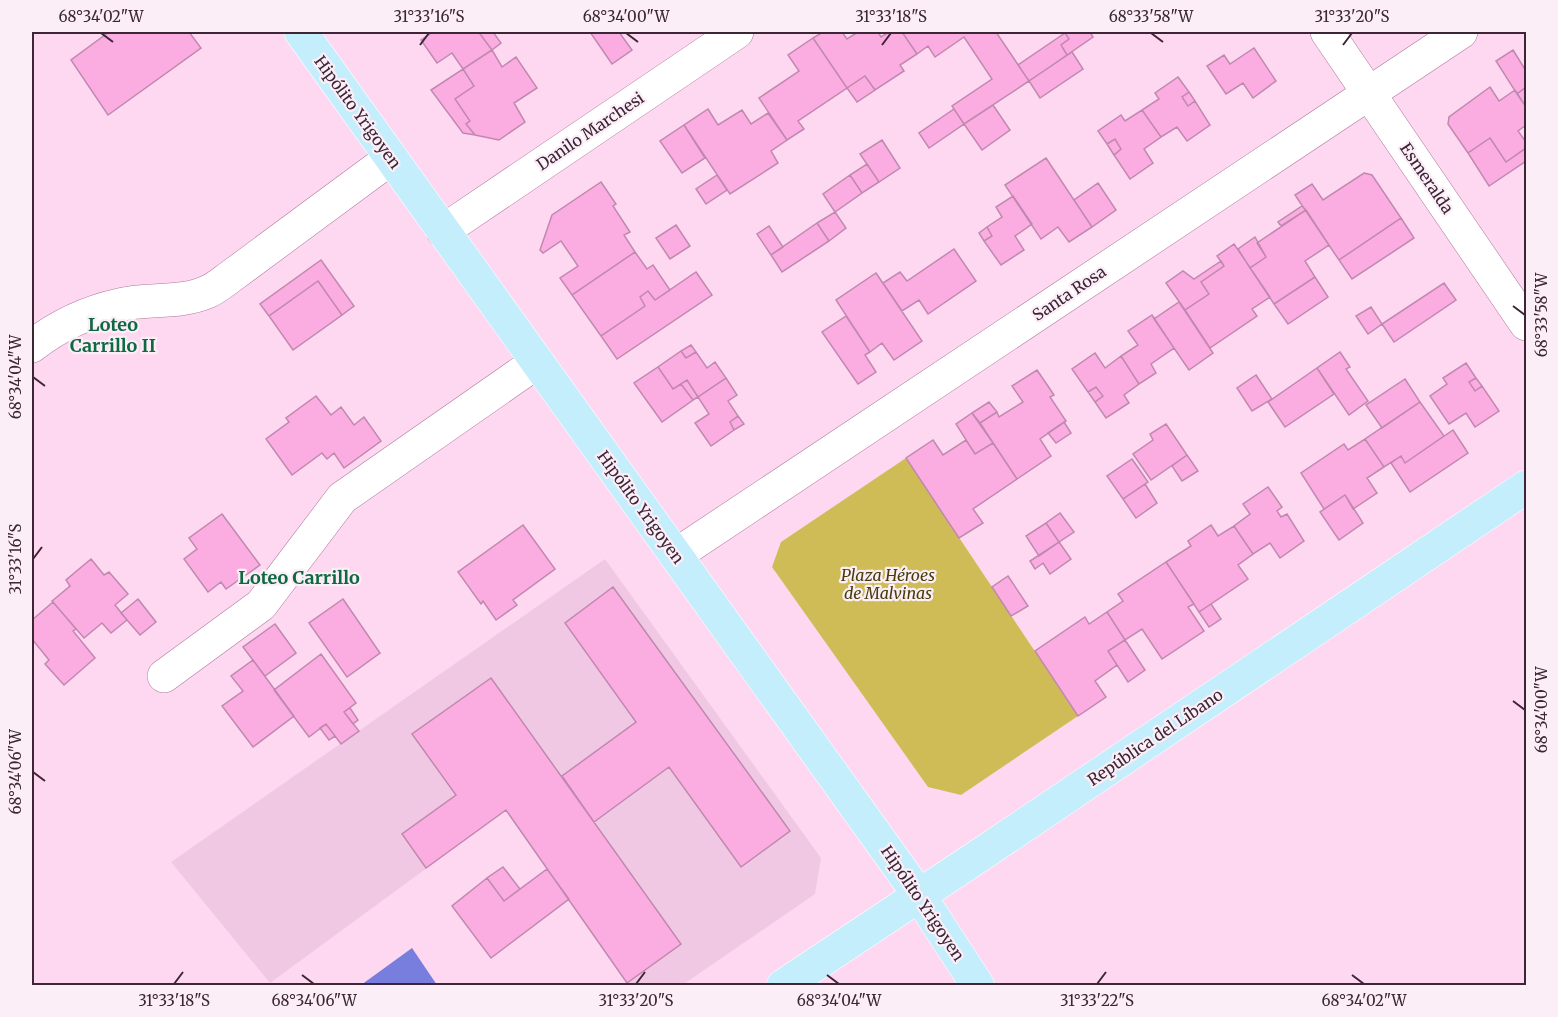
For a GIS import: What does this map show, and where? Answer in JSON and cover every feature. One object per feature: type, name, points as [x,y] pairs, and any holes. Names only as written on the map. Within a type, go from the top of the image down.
[{"type":"main road","name":"Hipólito Yrigoyen","points":[[301,32],[919,895],[978,986]]},
{"type":"main road","name":"República del Líbano","points":[[783,986],[1527,487]]},
{"type":"street","name":"Danilo Marchesi","points":[[443,231],[737,32]]},
{"type":"street","name":"Esmeralda","points":[[1327,32],[1527,324]]},
{"type":"street","name":"Santa Rosa","points":[[676,555],[1461,32]]},
{"type":"street","points":[[32,346],[56,328],[120,304],[188,297],[207,292],[391,158]]},
{"type":"street","points":[[164,676],[261,605],[342,498],[537,362]]},
{"type":"shaded area","points":[[605,559],[821,858],[815,894],[681,986],[629,985],[506,810],[270,983],[171,862]]},
{"type":"green space","name":"Plaza Héroes de Malvinas","points":[[906,458],[1078,716],[961,795],[928,787],[772,567],[781,542]]},
{"type":"water","points":[[412,948],[437,985],[361,985]]},
{"type":"building","points":[[109,32],[189,32],[201,48],[108,115],[71,60]]},
{"type":"building","points":[[433,32],[484,32],[480,34],[492,50],[463,69],[452,53],[437,63],[421,40]]},
{"type":"building","points":[[493,32],[501,43],[492,50],[480,34]]},
{"type":"building","points":[[590,32],[619,32],[632,50],[612,64]]},
{"type":"building","points":[[823,32],[842,32],[847,39],[858,32],[878,32],[881,37],[889,32],[902,32],[917,54],[900,65],[904,71],[875,90],[865,76],[847,88],[813,38]]},
{"type":"building","points":[[902,32],[996,32],[1029,81],[964,124],[952,106],[992,79],[964,37],[935,57],[928,46],[917,54]]},
{"type":"building","points":[[1090,32],[1093,37],[1067,55],[1061,45],[1069,39],[1065,33]]},
{"type":"building","points":[[1065,33],[1069,39],[1061,45],[1067,55],[1029,81],[1018,65]]},
{"type":"building","points":[[813,38],[847,88],[798,121],[804,129],[787,140],[759,98],[799,71],[788,55]]},
{"type":"building","points":[[1254,48],[1276,81],[1253,98],[1243,83],[1226,94],[1207,66],[1224,55],[1230,64]]},
{"type":"building","points":[[492,50],[502,67],[516,57],[537,88],[514,103],[525,122],[499,140],[475,135],[466,124],[470,121],[455,99],[474,86],[463,69]]},
{"type":"building","points":[[1513,50],[1526,71],[1526,87],[1517,94],[1496,61]]},
{"type":"building","points":[[1072,52],[1083,69],[1040,98],[1029,81]]},
{"type":"building","points":[[463,69],[474,86],[455,99],[470,121],[466,124],[475,135],[463,133],[431,90]]},
{"type":"building","points":[[865,76],[875,90],[857,102],[847,88]]},
{"type":"building","points":[[1178,77],[1189,92],[1182,97],[1188,106],[1195,101],[1210,125],[1187,141],[1177,127],[1161,137],[1142,110],[1159,99],[1155,93]]},
{"type":"building","points":[[1490,87],[1499,101],[1515,90],[1526,107],[1526,125],[1518,131],[1526,142],[1526,148],[1506,162],[1490,138],[1468,153],[1448,124],[1449,117]]},
{"type":"building","points":[[1526,87],[1526,107],[1517,94]]},
{"type":"building","points":[[1189,92],[1195,101],[1188,106],[1182,97]]},
{"type":"building","points":[[993,105],[1010,130],[982,150],[964,124]]},
{"type":"building","points":[[708,109],[718,125],[742,110],[751,124],[768,113],[787,140],[771,151],[778,163],[730,194],[684,125]]},
{"type":"building","points":[[954,109],[964,124],[929,148],[919,133]]},
{"type":"building","points":[[1142,110],[1161,137],[1144,149],[1153,163],[1130,179],[1114,155],[1121,149],[1115,139],[1107,144],[1098,131],[1121,115],[1125,121]]},
{"type":"building","points":[[684,125],[705,158],[682,173],[660,141]]},
{"type":"building","points":[[1490,138],[1506,162],[1526,148],[1526,161],[1489,186],[1468,153]]},
{"type":"building","points":[[1115,139],[1121,149],[1114,155],[1107,144]]},
{"type":"building","points":[[882,140],[900,168],[879,182],[860,154]]},
{"type":"building","points":[[1046,158],[1092,227],[1069,242],[1058,227],[1041,239],[1005,185]]},
{"type":"building","points":[[867,164],[879,182],[862,193],[850,175]]},
{"type":"building","points":[[1364,173],[1372,175],[1401,218],[1339,260],[1295,195],[1312,184],[1323,200]]},
{"type":"building","points":[[717,175],[727,190],[706,204],[696,189]]},
{"type":"building","points":[[850,175],[862,193],[835,212],[823,194]]},
{"type":"building","points":[[601,182],[616,204],[613,206],[630,232],[624,235],[635,252],[572,295],[560,278],[578,266],[561,241],[543,253],[540,250],[552,215]]},
{"type":"building","points":[[1098,183],[1116,210],[1092,227],[1074,200]]},
{"type":"building","points":[[1013,196],[1032,224],[1015,236],[1024,250],[1001,265],[984,241],[992,236],[987,227],[1002,217],[996,207]]},
{"type":"building","points":[[1302,206],[1306,210],[1281,226],[1278,222]]},
{"type":"building","points":[[1306,210],[1329,245],[1305,261],[1315,277],[1274,304],[1250,268],[1266,257],[1257,243]]},
{"type":"building","points":[[835,212],[846,228],[829,241],[817,223]]},
{"type":"building","points":[[1401,218],[1414,238],[1352,279],[1339,260]]},
{"type":"building","points":[[817,223],[829,241],[782,272],[771,255]]},
{"type":"building","points":[[676,225],[690,246],[670,259],[656,238]]},
{"type":"building","points":[[769,226],[783,247],[771,255],[757,234]]},
{"type":"building","points":[[987,227],[992,236],[984,241],[979,233]]},
{"type":"building","points":[[1255,237],[1266,257],[1250,268],[1238,249]]},
{"type":"building","points":[[1234,244],[1270,297],[1252,309],[1257,316],[1210,348],[1185,310],[1209,294],[1201,282],[1224,266],[1217,256]]},
{"type":"building","points":[[954,249],[976,281],[928,314],[919,300],[902,311],[883,283],[900,272],[907,281]]},
{"type":"building","points":[[635,252],[647,269],[653,265],[670,290],[655,300],[648,291],[640,297],[645,306],[601,336],[572,295]]},
{"type":"building","points":[[321,260],[354,306],[342,315],[318,281],[269,316],[260,304]]},
{"type":"building","points":[[1221,261],[1224,266],[1201,282],[1209,294],[1185,310],[1166,283],[1183,271],[1194,279]]},
{"type":"building","points":[[696,272],[712,295],[617,359],[601,336],[645,306],[640,297],[648,291],[655,300]]},
{"type":"building","points":[[876,273],[922,341],[894,360],[882,343],[870,352],[836,300]]},
{"type":"building","points":[[1315,277],[1328,297],[1288,324],[1274,304]]},
{"type":"building","points":[[318,281],[342,315],[293,350],[269,316]]},
{"type":"building","points":[[1444,283],[1456,300],[1394,342],[1382,324]]},
{"type":"building","points":[[1179,302],[1213,353],[1189,370],[1154,319]]},
{"type":"building","points":[[1371,307],[1382,324],[1368,334],[1356,316]]},
{"type":"building","points":[[1152,315],[1174,348],[1151,364],[1156,373],[1139,384],[1121,356],[1138,345],[1128,331]]},
{"type":"building","points":[[846,316],[870,352],[865,355],[876,372],[858,384],[822,332]]},
{"type":"building","points":[[691,345],[696,352],[686,358],[681,351]]},
{"type":"building","points":[[681,351],[686,358],[696,352],[707,368],[715,362],[726,378],[698,397],[687,380],[673,389],[658,367]]},
{"type":"building","points":[[1340,352],[1350,367],[1346,369],[1368,401],[1349,415],[1317,368]]},
{"type":"building","points":[[1095,353],[1105,368],[1121,356],[1139,384],[1124,395],[1129,403],[1106,418],[1095,402],[1103,396],[1096,387],[1088,392],[1072,369]]},
{"type":"building","points":[[1466,363],[1476,378],[1469,382],[1475,391],[1482,386],[1499,411],[1475,427],[1466,413],[1449,424],[1430,396],[1447,384],[1443,378]]},
{"type":"building","points":[[658,367],[673,389],[681,384],[693,400],[662,422],[634,383]]},
{"type":"building","points":[[1317,368],[1334,394],[1285,427],[1268,402]]},
{"type":"building","points":[[1037,370],[1054,395],[1050,397],[1066,421],[1040,439],[1051,456],[1017,479],[980,423],[997,412],[999,417],[1023,402],[1012,386]]},
{"type":"building","points":[[1256,375],[1272,399],[1252,411],[1237,388]]},
{"type":"building","points":[[726,378],[737,395],[728,401],[738,416],[730,422],[734,430],[711,446],[695,423],[709,414],[698,397]]},
{"type":"building","points":[[1476,378],[1482,386],[1475,391],[1469,382]]},
{"type":"building","points":[[1405,379],[1420,402],[1382,428],[1366,405]]},
{"type":"building","points":[[687,380],[698,397],[693,400],[681,384]]},
{"type":"building","points":[[1096,387],[1103,396],[1095,402],[1088,392]]},
{"type":"building","points":[[316,396],[331,415],[341,407],[354,425],[364,417],[381,441],[344,468],[334,453],[327,459],[322,453],[292,475],[266,439],[289,422],[286,418]]},
{"type":"building","points":[[989,402],[997,412],[980,423],[972,413]]},
{"type":"building","points":[[1420,402],[1444,436],[1405,463],[1401,456],[1384,467],[1365,439]]},
{"type":"building","points":[[972,413],[993,443],[975,454],[956,424]]},
{"type":"building","points":[[738,416],[744,424],[734,430],[730,422]]},
{"type":"building","points":[[1064,422],[1071,433],[1056,443],[1048,433]]},
{"type":"building","points":[[1166,424],[1187,455],[1151,480],[1133,454],[1153,440],[1150,434]]},
{"type":"building","points":[[1453,430],[1468,453],[1410,492],[1391,463],[1401,456],[1405,463]]},
{"type":"building","points":[[1365,439],[1384,467],[1367,478],[1377,493],[1353,509],[1345,495],[1324,509],[1301,473],[1344,444],[1348,450]]},
{"type":"building","points":[[933,440],[943,455],[966,440],[975,454],[993,443],[1017,479],[973,509],[983,523],[959,538],[906,458]]},
{"type":"building","points":[[1187,455],[1198,471],[1182,481],[1172,466]]},
{"type":"building","points":[[1132,459],[1148,482],[1123,499],[1107,476]]},
{"type":"building","points":[[1145,484],[1157,503],[1136,518],[1123,499]]},
{"type":"building","points":[[1268,487],[1282,507],[1277,511],[1281,517],[1287,514],[1304,541],[1280,558],[1270,543],[1253,554],[1234,526],[1250,514],[1243,504]]},
{"type":"building","points":[[1345,495],[1363,523],[1339,540],[1320,512]]},
{"type":"building","points":[[1060,513],[1074,532],[1059,542],[1046,523]]},
{"type":"building","points":[[222,514],[260,565],[226,589],[221,582],[208,592],[184,559],[197,549],[189,538]]},
{"type":"building","points":[[1046,523],[1059,542],[1039,556],[1026,536]]},
{"type":"building","points":[[523,525],[555,569],[513,600],[517,605],[496,620],[483,601],[481,604],[458,572]]},
{"type":"building","points":[[1211,525],[1218,536],[1234,526],[1253,554],[1238,565],[1248,579],[1199,612],[1166,562],[1191,546],[1188,541]]},
{"type":"building","points":[[1059,542],[1071,559],[1050,574],[1043,563],[1035,569],[1030,561]]},
{"type":"building","points":[[91,559],[104,575],[109,572],[128,594],[115,605],[127,620],[111,633],[102,623],[84,638],[52,601],[70,586],[66,580]]},
{"type":"building","points":[[1166,562],[1194,604],[1188,607],[1204,631],[1162,659],[1142,629],[1125,640],[1107,612],[1123,601],[1118,594]]},
{"type":"building","points":[[1008,576],[1028,606],[1011,616],[992,587]]},
{"type":"building","points":[[613,587],[790,831],[741,867],[669,767],[594,822],[562,776],[636,722],[565,623]]},
{"type":"building","points":[[138,599],[156,622],[140,635],[121,613]]},
{"type":"building","points":[[343,599],[380,653],[347,677],[309,623]]},
{"type":"building","points":[[53,602],[76,629],[73,631],[95,658],[64,685],[45,664],[49,660],[32,639],[32,620]]},
{"type":"building","points":[[1211,604],[1221,619],[1209,627],[1199,612]]},
{"type":"building","points":[[1107,612],[1125,640],[1108,651],[1117,665],[1095,681],[1106,697],[1078,716],[1035,651],[1085,617],[1089,624]]},
{"type":"building","points":[[275,624],[296,653],[265,676],[243,647]]},
{"type":"building","points":[[1125,640],[1145,670],[1128,682],[1108,651]]},
{"type":"building","points":[[321,654],[356,703],[344,712],[359,731],[341,744],[326,724],[309,737],[274,690]]},
{"type":"building","points":[[253,660],[294,716],[253,747],[222,706],[243,691],[231,676]]},
{"type":"building","points":[[491,678],[681,944],[627,983],[506,810],[426,868],[402,834],[456,795],[412,734]]},
{"type":"building","points":[[350,708],[358,720],[353,724],[344,712]]},
{"type":"building","points":[[326,724],[335,736],[329,740],[320,728]]},
{"type":"building","points":[[503,867],[520,889],[504,901],[487,878]]},
{"type":"building","points":[[547,869],[569,899],[491,958],[452,906],[487,878],[504,901]]},
{"type":"district","name":"Loteo Carrillo II","points":[[113,335]]},
{"type":"district","name":"Loteo Carrillo","points":[[299,578]]}]
